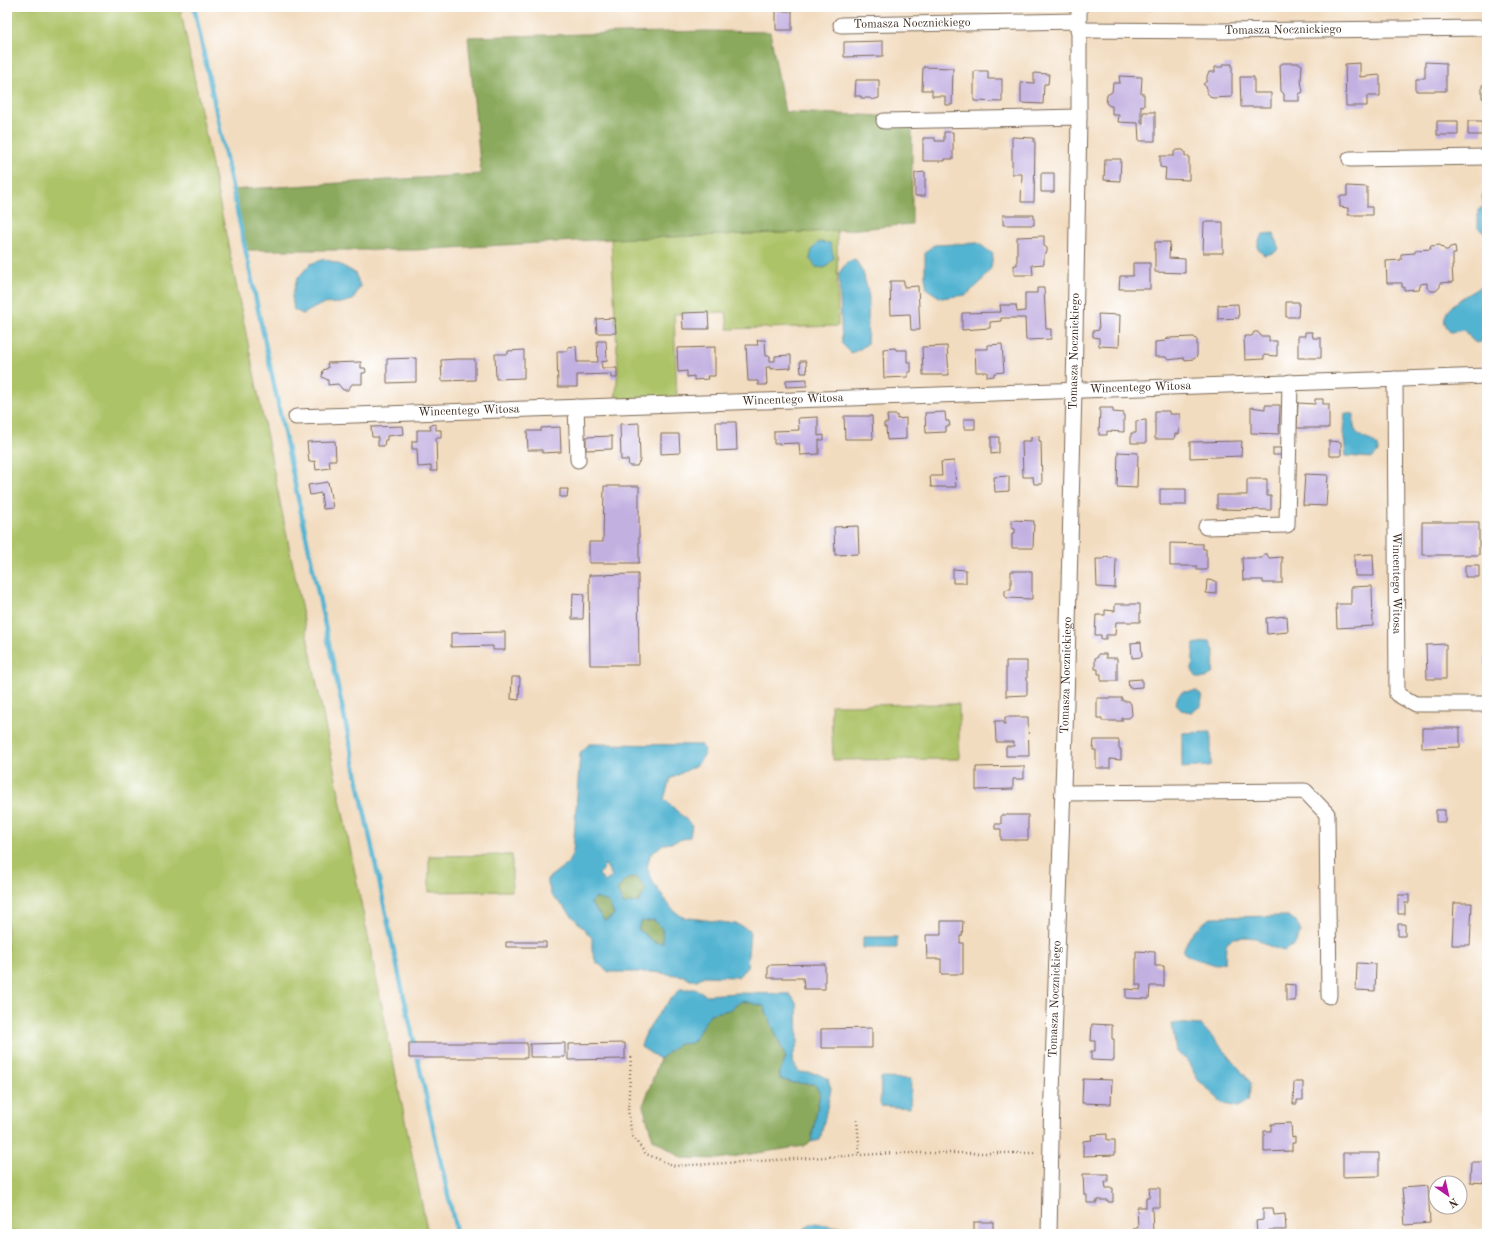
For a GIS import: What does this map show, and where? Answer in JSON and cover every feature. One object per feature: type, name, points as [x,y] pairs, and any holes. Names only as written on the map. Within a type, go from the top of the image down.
[{"type":"street","name":"Tomasza Nocznickiego","points":[[841,25],[1078,19],[1221,31],[1487,28]]},
{"type":"street","name":"Tomasza Nocznickiego","points":[[1049,1234],[1050,1153],[1063,793],[1074,390],[1079,117],[1078,19]]},
{"type":"street","points":[[884,121],[1079,117]]},
{"type":"street","points":[[1350,158],[1487,157]]},
{"type":"street","name":"Wincentego Witosa","points":[[296,417],[1487,376]]},
{"type":"street","name":"Wincentego Witosa","points":[[1395,379],[1397,694],[1415,704],[1487,704]]},
{"type":"street","points":[[1206,527],[1286,525],[1290,382]]},
{"type":"street","points":[[576,407],[578,460]]},
{"type":"street","points":[[1063,793],[1305,791],[1327,814],[1330,996]]},
{"type":"path","points":[[631,1057],[628,1110],[632,1136],[646,1154],[675,1166],[894,1153],[1050,1153]]},
{"type":"path","points":[[857,1120],[860,1155]]},
{"type":"green space","points":[[7,7],[180,7],[428,1234],[7,1234]]},
{"type":"green space","points":[[705,31],[770,32],[785,112],[912,117],[912,224],[837,231],[611,239],[415,250],[245,250],[231,190],[481,174],[468,37]]},
{"type":"green space","points":[[837,231],[838,326],[728,329],[726,312],[674,314],[677,400],[615,405],[618,369],[611,239]]},
{"type":"green space","points":[[959,704],[959,759],[833,760],[831,705]]},
{"type":"green space","points":[[512,855],[512,891],[429,892],[429,856]]},
{"type":"green space","points":[[637,875],[646,890],[639,902],[623,904],[617,890],[625,880]]},
{"type":"green space","points":[[595,898],[609,902],[614,915],[605,921],[590,902]]},
{"type":"green space","points":[[654,920],[662,929],[663,943],[654,942],[638,929],[641,922]]},
{"type":"green space","points":[[742,1001],[764,1006],[786,1058],[780,1072],[780,1079],[793,1083],[815,1084],[820,1094],[811,1142],[804,1146],[718,1159],[682,1158],[653,1139],[643,1106],[660,1059],[678,1044],[692,1043],[709,1014],[729,1010]]},
{"type":"water","points":[[1487,189],[1487,230],[1483,232],[1478,228],[1478,210],[1484,206],[1482,196]]},
{"type":"water","points":[[1274,233],[1279,249],[1274,253],[1264,255],[1258,249],[1258,242],[1263,234]]},
{"type":"water","points":[[819,242],[830,243],[834,258],[825,268],[816,267],[810,259],[812,249]]},
{"type":"water","points":[[978,243],[993,254],[991,268],[980,283],[966,295],[941,298],[927,289],[925,277],[925,252],[934,245]]},
{"type":"water","points":[[325,259],[341,265],[355,273],[360,286],[353,300],[341,303],[322,304],[303,314],[294,310],[292,296],[297,279],[310,264]]},
{"type":"water","points":[[855,259],[863,272],[869,297],[867,344],[851,353],[842,344],[839,273],[847,262]]},
{"type":"water","points":[[1487,283],[1487,341],[1476,343],[1471,339],[1465,330],[1450,332],[1445,321],[1447,312],[1463,297]]},
{"type":"water","points":[[1345,413],[1354,414],[1354,427],[1356,432],[1364,438],[1372,441],[1377,447],[1378,452],[1373,458],[1346,456],[1343,432]]},
{"type":"water","points":[[1210,641],[1214,651],[1213,673],[1206,678],[1197,678],[1192,670],[1194,644]]},
{"type":"water","points":[[1197,691],[1202,697],[1201,706],[1191,712],[1181,710],[1176,703],[1178,696],[1182,692]]},
{"type":"water","points":[[1211,732],[1211,766],[1182,768],[1182,733]]},
{"type":"water","points":[[589,744],[702,745],[705,754],[697,765],[670,779],[664,799],[692,825],[690,837],[662,845],[650,855],[647,867],[654,884],[672,909],[682,917],[736,924],[750,930],[747,967],[738,977],[704,976],[697,980],[690,980],[684,976],[653,972],[609,972],[596,962],[592,951],[592,938],[551,895],[547,879],[568,863],[573,852],[580,753]],"holes":[[[605,864],[612,876],[605,882],[599,875]],[[637,876],[646,890],[639,902],[623,904],[617,890],[625,880]],[[595,898],[609,902],[614,915],[605,921],[590,903]],[[654,920],[662,929],[663,943],[654,942],[638,929],[641,922]]]},
{"type":"water","points":[[1287,916],[1296,921],[1301,932],[1295,944],[1284,951],[1271,947],[1256,938],[1246,937],[1233,938],[1226,943],[1225,962],[1215,965],[1194,958],[1183,952],[1187,941],[1194,932],[1203,923],[1213,917]]},
{"type":"water","points":[[863,937],[897,937],[897,948],[863,948]]},
{"type":"water","points":[[680,989],[696,989],[706,995],[737,993],[790,994],[797,1004],[798,1043],[792,1058],[794,1064],[799,1072],[818,1074],[828,1079],[831,1089],[820,1140],[811,1142],[820,1094],[815,1084],[794,1083],[780,1079],[780,1072],[786,1058],[764,1006],[742,1001],[729,1010],[710,1014],[692,1043],[678,1044],[660,1059],[641,1047],[643,1039],[652,1023]]},
{"type":"water","points":[[1172,1023],[1201,1025],[1251,1083],[1248,1101],[1238,1107],[1224,1104],[1198,1080],[1187,1060],[1176,1052]]},
{"type":"water","points":[[881,1078],[911,1079],[910,1108],[880,1106]]},
{"type":"water","points":[[815,1223],[839,1227],[836,1234],[803,1234],[803,1229]]},
{"type":"building","points":[[1130,7],[1150,7],[1150,10],[1130,9]]},
{"type":"building","points":[[776,11],[792,11],[792,30],[776,30]]},
{"type":"building","points":[[883,41],[883,56],[844,57],[844,42]]},
{"type":"building","points":[[1425,62],[1446,63],[1446,91],[1416,91],[1416,78],[1425,78]]},
{"type":"building","points":[[1283,63],[1299,63],[1302,65],[1301,81],[1303,92],[1299,94],[1299,101],[1284,101],[1284,94],[1281,91],[1280,65]]},
{"type":"building","points":[[1360,63],[1360,77],[1380,75],[1380,96],[1367,96],[1367,106],[1346,106],[1345,64]]},
{"type":"building","points":[[1223,64],[1232,64],[1232,97],[1212,98],[1207,93],[1207,88],[1203,84],[1207,81],[1209,72],[1215,72],[1215,67],[1223,67]]},
{"type":"building","points":[[923,67],[953,68],[952,105],[945,105],[945,96],[932,96],[932,90],[922,90]]},
{"type":"building","points":[[974,71],[988,71],[988,79],[1002,79],[1002,102],[974,101]]},
{"type":"building","points":[[1034,73],[1049,74],[1048,84],[1044,84],[1043,104],[1021,103],[1021,82],[1034,83]]},
{"type":"building","points":[[1119,76],[1142,77],[1141,94],[1144,94],[1144,106],[1141,105],[1141,123],[1143,123],[1143,112],[1155,112],[1155,141],[1139,141],[1138,123],[1118,122],[1119,115],[1112,115],[1112,106],[1106,103],[1107,95],[1112,92],[1113,83],[1120,83]]},
{"type":"building","points":[[1240,77],[1254,77],[1254,93],[1271,93],[1271,107],[1241,107]]},
{"type":"building","points":[[856,80],[879,80],[879,98],[872,100],[870,98],[855,96]]},
{"type":"building","points":[[1487,84],[1487,98],[1482,98],[1482,85]]},
{"type":"building","points":[[1437,121],[1458,121],[1458,135],[1437,135]]},
{"type":"building","points":[[1468,121],[1482,121],[1482,135],[1468,135]]},
{"type":"building","points":[[944,132],[953,132],[953,159],[945,159],[945,161],[923,161],[923,138],[935,138],[935,141],[944,141]]},
{"type":"building","points":[[1012,137],[1034,138],[1034,202],[1021,202],[1022,174],[1012,174]]},
{"type":"building","points":[[1176,150],[1183,150],[1185,152],[1185,156],[1189,156],[1189,180],[1165,179],[1166,168],[1160,167],[1160,156],[1174,156],[1174,152]]},
{"type":"building","points":[[1105,159],[1121,159],[1120,181],[1104,180]]},
{"type":"building","points":[[925,172],[925,196],[915,196],[915,173]]},
{"type":"building","points":[[1041,173],[1054,173],[1054,192],[1041,192]]},
{"type":"building","points":[[1347,186],[1367,187],[1367,207],[1372,207],[1372,215],[1348,215],[1348,208],[1340,207],[1340,196],[1347,196]]},
{"type":"building","points":[[1003,215],[1034,215],[1034,225],[1003,225]]},
{"type":"building","points":[[1204,222],[1223,222],[1223,253],[1203,253]]},
{"type":"building","points":[[1044,236],[1044,246],[1047,248],[1047,252],[1044,255],[1044,264],[1032,265],[1033,275],[1014,275],[1014,265],[1017,265],[1017,237]]},
{"type":"building","points":[[1155,242],[1170,242],[1169,258],[1185,259],[1185,273],[1155,272]]},
{"type":"building","points":[[1440,245],[1445,250],[1455,246],[1456,254],[1453,254],[1452,266],[1453,282],[1440,283],[1440,287],[1436,291],[1431,291],[1427,288],[1427,283],[1420,284],[1418,289],[1404,290],[1402,283],[1387,283],[1386,261],[1401,260],[1401,254],[1415,253],[1415,250],[1431,249],[1430,246]]},
{"type":"building","points":[[1133,263],[1150,263],[1150,289],[1119,289],[1120,276],[1133,276]]},
{"type":"building","points":[[890,281],[904,281],[904,287],[918,286],[920,330],[911,330],[910,314],[891,315]]},
{"type":"building","points":[[1037,288],[1044,288],[1046,329],[1051,329],[1051,339],[1026,340],[1025,318],[1001,318],[1001,321],[990,322],[990,328],[962,330],[962,313],[1001,312],[1000,305],[1016,305],[1017,312],[1025,311],[1025,293],[1037,293]]},
{"type":"building","points":[[1286,302],[1299,302],[1298,317],[1286,317]]},
{"type":"building","points":[[1238,304],[1239,318],[1218,319],[1218,305]]},
{"type":"building","points":[[708,312],[709,329],[683,329],[682,313]]},
{"type":"building","points":[[1098,314],[1120,315],[1119,347],[1099,346],[1099,338],[1093,337],[1093,331],[1099,330]]},
{"type":"building","points":[[615,318],[616,333],[597,333],[596,319]]},
{"type":"building","points":[[1254,332],[1258,332],[1261,336],[1269,336],[1269,341],[1277,341],[1277,356],[1264,355],[1264,359],[1245,360],[1244,336],[1252,336]]},
{"type":"building","points":[[1305,332],[1312,332],[1313,338],[1321,338],[1321,358],[1298,358],[1298,336],[1305,336]]},
{"type":"building","points":[[1194,337],[1197,340],[1197,356],[1194,359],[1184,360],[1184,358],[1168,360],[1166,357],[1155,357],[1155,342],[1165,341],[1168,338]]},
{"type":"building","points":[[757,340],[765,340],[766,356],[770,356],[770,361],[775,361],[775,356],[791,355],[791,368],[770,369],[770,367],[766,367],[767,385],[758,385],[758,381],[748,381],[746,345],[758,345]]},
{"type":"building","points":[[597,341],[606,341],[607,361],[601,362],[602,368],[617,368],[617,378],[611,378],[611,374],[577,375],[577,387],[558,387],[557,351],[568,351],[568,347],[576,346],[577,362],[598,362]]},
{"type":"building","points":[[1002,344],[1004,372],[994,373],[994,376],[987,377],[987,372],[976,372],[975,349],[988,349],[988,345]]},
{"type":"building","points":[[947,346],[949,375],[923,375],[922,347]]},
{"type":"building","points":[[715,347],[715,376],[707,376],[708,379],[694,380],[694,376],[687,377],[687,371],[678,372],[677,348]]},
{"type":"building","points":[[895,348],[896,350],[907,350],[907,362],[911,362],[911,372],[908,372],[908,377],[884,378],[883,349]]},
{"type":"building","points":[[524,350],[524,378],[496,379],[495,354],[508,354],[508,351]]},
{"type":"building","points":[[416,358],[416,382],[387,383],[387,359]]},
{"type":"building","points":[[475,359],[475,380],[442,381],[441,360]]},
{"type":"building","points":[[800,361],[806,361],[807,373],[801,373]]},
{"type":"building","points":[[361,362],[361,368],[365,368],[366,371],[365,373],[362,373],[362,384],[352,384],[348,390],[343,390],[338,384],[328,385],[328,380],[322,377],[323,370],[328,368],[327,363]]},
{"type":"building","points":[[807,379],[807,386],[786,387],[786,380]]},
{"type":"building","points":[[1315,399],[1323,399],[1323,404],[1329,404],[1329,428],[1297,428],[1298,403],[1315,404]]},
{"type":"building","points":[[1265,405],[1280,405],[1279,434],[1251,433],[1251,407],[1265,409]]},
{"type":"building","points":[[1100,408],[1113,408],[1113,412],[1124,413],[1124,432],[1107,431],[1107,435],[1099,435]]},
{"type":"building","points":[[1155,411],[1169,411],[1169,414],[1180,414],[1179,434],[1175,434],[1174,439],[1155,439]]},
{"type":"building","points":[[945,412],[946,421],[949,421],[950,426],[946,426],[946,432],[926,433],[925,413]]},
{"type":"building","points":[[887,415],[897,415],[897,419],[906,418],[906,439],[887,440],[886,427],[884,427],[884,423],[888,423]]},
{"type":"building","points":[[844,416],[872,416],[873,439],[845,439]]},
{"type":"building","points":[[818,417],[818,436],[824,435],[824,440],[819,440],[819,454],[800,455],[799,443],[774,444],[774,431],[799,430],[798,418]]},
{"type":"building","points":[[964,419],[975,419],[975,429],[964,429]]},
{"type":"building","points":[[1146,420],[1146,443],[1131,443],[1131,433],[1136,433],[1136,421]]},
{"type":"building","points":[[716,422],[736,422],[737,450],[717,451]]},
{"type":"building","points":[[639,423],[640,460],[637,466],[629,466],[628,460],[621,460],[620,424]]},
{"type":"building","points":[[436,424],[436,430],[441,430],[441,438],[436,438],[437,471],[431,471],[431,466],[418,467],[417,449],[412,449],[412,441],[417,441],[417,430],[431,430],[430,425]]},
{"type":"building","points":[[403,426],[404,434],[387,436],[384,446],[378,446],[378,437],[372,437],[371,427]]},
{"type":"building","points":[[560,427],[561,452],[542,453],[542,450],[528,450],[527,431],[541,431],[541,428]]},
{"type":"building","points":[[661,434],[679,434],[680,453],[661,454]]},
{"type":"building","points":[[612,436],[612,449],[586,450],[586,437]]},
{"type":"building","points":[[1039,436],[1039,441],[1041,441],[1042,484],[1034,484],[1033,477],[1023,477],[1022,441],[1031,441],[1031,437]]},
{"type":"building","points":[[991,437],[999,437],[999,453],[991,454]]},
{"type":"building","points":[[335,441],[336,460],[329,460],[330,468],[316,470],[315,461],[309,462],[307,442]]},
{"type":"building","points":[[1242,441],[1241,456],[1190,458],[1190,442]]},
{"type":"building","points":[[1329,441],[1341,442],[1341,456],[1329,456]]},
{"type":"building","points":[[1273,448],[1284,448],[1284,455],[1273,455]]},
{"type":"building","points":[[1118,452],[1138,453],[1137,488],[1117,487]]},
{"type":"building","points":[[954,461],[956,487],[931,487],[930,476],[942,476],[941,462]]},
{"type":"building","points":[[1305,474],[1328,475],[1326,506],[1303,505]]},
{"type":"building","points":[[1009,476],[1009,491],[995,492],[994,477]]},
{"type":"building","points":[[1247,479],[1267,479],[1267,496],[1271,496],[1271,510],[1217,509],[1217,495],[1247,495]]},
{"type":"building","points":[[328,482],[333,508],[323,509],[321,493],[310,495],[308,485]]},
{"type":"building","points":[[604,486],[639,486],[639,563],[589,563],[589,542],[603,542]]},
{"type":"building","points":[[560,489],[568,489],[567,497],[560,497]]},
{"type":"building","points":[[1160,489],[1186,489],[1186,505],[1160,505]]},
{"type":"building","points":[[1012,520],[1034,521],[1033,548],[1012,548],[1012,533],[1015,533],[1015,529],[1012,528]]},
{"type":"building","points":[[1422,522],[1479,522],[1479,555],[1422,555]]},
{"type":"building","points":[[858,526],[859,554],[835,555],[834,527]]},
{"type":"building","points":[[1170,543],[1203,544],[1203,549],[1206,549],[1207,570],[1197,570],[1197,566],[1170,566]]},
{"type":"building","points":[[1264,554],[1267,554],[1269,558],[1282,557],[1282,583],[1263,583],[1263,580],[1243,580],[1242,558],[1262,558]]},
{"type":"building","points":[[1373,554],[1374,576],[1355,576],[1354,555]]},
{"type":"building","points":[[1105,557],[1116,559],[1115,588],[1097,587],[1096,559],[1103,559]]},
{"type":"building","points":[[1465,565],[1479,565],[1479,577],[1465,577]]},
{"type":"building","points":[[953,569],[966,570],[966,583],[953,583]]},
{"type":"building","points":[[1011,571],[1032,571],[1032,599],[1007,598],[1005,596],[1005,591],[1007,589],[1011,589]]},
{"type":"building","points":[[638,574],[639,665],[590,665],[589,575]]},
{"type":"building","points":[[1207,580],[1216,581],[1216,594],[1206,593]]},
{"type":"building","points":[[1372,586],[1373,626],[1337,628],[1336,604],[1351,604],[1351,587]]},
{"type":"building","points":[[573,593],[584,594],[583,619],[572,619]]},
{"type":"building","points":[[1115,604],[1140,604],[1140,622],[1116,622],[1115,635],[1106,635],[1106,639],[1101,639],[1101,635],[1095,635],[1096,615],[1105,615],[1105,610],[1115,611]]},
{"type":"building","points":[[1287,616],[1288,632],[1267,634],[1266,618]]},
{"type":"building","points":[[505,632],[505,650],[493,650],[493,646],[451,647],[451,633]]},
{"type":"building","points":[[1141,642],[1142,657],[1132,658],[1131,643]]},
{"type":"building","points":[[1446,644],[1446,679],[1427,679],[1426,645]]},
{"type":"building","points":[[1485,652],[1487,652],[1487,673],[1485,673]]},
{"type":"building","points":[[1098,654],[1106,654],[1106,658],[1117,658],[1117,681],[1101,681],[1101,674],[1098,674],[1098,669],[1095,669],[1095,658],[1098,657]]},
{"type":"building","points":[[1006,661],[1027,661],[1027,695],[1006,696]]},
{"type":"building","points":[[512,677],[520,677],[519,700],[511,699]]},
{"type":"building","points":[[1142,679],[1142,687],[1129,688],[1128,680]]},
{"type":"building","points":[[1097,698],[1122,698],[1122,701],[1129,701],[1131,704],[1132,715],[1129,718],[1122,718],[1122,721],[1102,721],[1102,718],[1097,718]]},
{"type":"building","points":[[1005,717],[1028,717],[1029,756],[1006,756],[1006,746],[1014,746],[1014,742],[996,742],[995,721],[1003,721],[1003,724],[1005,724]]},
{"type":"building","points":[[1422,728],[1460,728],[1460,747],[1422,748]]},
{"type":"building","points":[[1094,740],[1119,740],[1121,760],[1110,759],[1110,768],[1096,768],[1096,750],[1093,750]]},
{"type":"building","points":[[1024,766],[1024,779],[1013,779],[1013,789],[976,790],[976,767]]},
{"type":"building","points":[[1436,810],[1445,810],[1445,822],[1436,822]]},
{"type":"building","points":[[1001,815],[1028,815],[1028,840],[1001,840],[1001,829],[995,829],[995,824],[1001,824]]},
{"type":"building","points":[[1398,895],[1409,895],[1409,903],[1405,903],[1405,914],[1398,914]]},
{"type":"building","points":[[1454,903],[1472,903],[1470,945],[1452,945]]},
{"type":"building","points":[[941,921],[963,921],[960,943],[963,943],[963,974],[941,974],[941,959],[927,959],[926,935],[941,935]]},
{"type":"building","points":[[1398,924],[1405,924],[1405,936],[1398,936]]},
{"type":"building","points":[[506,942],[546,942],[546,947],[506,947]]},
{"type":"building","points":[[1136,951],[1155,952],[1155,966],[1164,966],[1164,986],[1150,986],[1149,999],[1126,998],[1126,989],[1140,990],[1141,985],[1136,985]]},
{"type":"building","points":[[1357,963],[1376,964],[1375,991],[1356,990]]},
{"type":"building","points":[[825,964],[825,989],[804,989],[803,978],[768,978],[768,965]]},
{"type":"building","points":[[1286,984],[1295,985],[1295,1001],[1286,1001]]},
{"type":"building","points":[[1092,1024],[1112,1025],[1112,1039],[1114,1039],[1114,1061],[1091,1060],[1091,1051],[1095,1051],[1095,1041],[1091,1041]]},
{"type":"building","points":[[872,1028],[872,1048],[821,1048],[821,1029]]},
{"type":"building","points":[[409,1043],[527,1043],[527,1058],[409,1058]]},
{"type":"building","points":[[565,1043],[565,1057],[530,1057],[530,1044]]},
{"type":"building","points":[[625,1043],[625,1059],[568,1060],[568,1044]]},
{"type":"building","points":[[1083,1079],[1112,1080],[1111,1104],[1082,1103]]},
{"type":"building","points":[[1294,1082],[1303,1082],[1303,1100],[1297,1100],[1297,1104],[1293,1104]]},
{"type":"building","points":[[1291,1123],[1292,1138],[1295,1137],[1295,1143],[1292,1143],[1292,1151],[1264,1152],[1264,1131],[1271,1131],[1271,1124]]},
{"type":"building","points":[[1107,1134],[1107,1140],[1115,1140],[1115,1155],[1083,1156],[1083,1141],[1092,1140],[1091,1135]]},
{"type":"building","points":[[1343,1153],[1379,1153],[1379,1176],[1343,1177]]},
{"type":"building","points":[[1471,1162],[1487,1162],[1487,1183],[1470,1182]]},
{"type":"building","points":[[1083,1174],[1108,1174],[1108,1182],[1105,1182],[1106,1188],[1113,1188],[1113,1202],[1108,1202],[1108,1200],[1097,1200],[1097,1203],[1087,1203],[1087,1195],[1084,1195]]},
{"type":"building","points":[[1428,1186],[1428,1215],[1430,1215],[1430,1223],[1405,1225],[1402,1188]]},
{"type":"building","points":[[1150,1188],[1160,1188],[1160,1207],[1152,1207],[1153,1234],[1134,1234],[1134,1228],[1138,1228],[1137,1207],[1146,1207],[1146,1197],[1149,1197]]},
{"type":"building","points":[[1263,1208],[1273,1208],[1274,1215],[1285,1214],[1286,1230],[1269,1230],[1269,1234],[1257,1234],[1256,1221],[1263,1220]]},
{"type":"building","points":[[974,1222],[993,1222],[993,1234],[974,1234]]},
{"type":"waterway","points":[[194,7],[399,975],[455,1226],[455,1234]]}]
